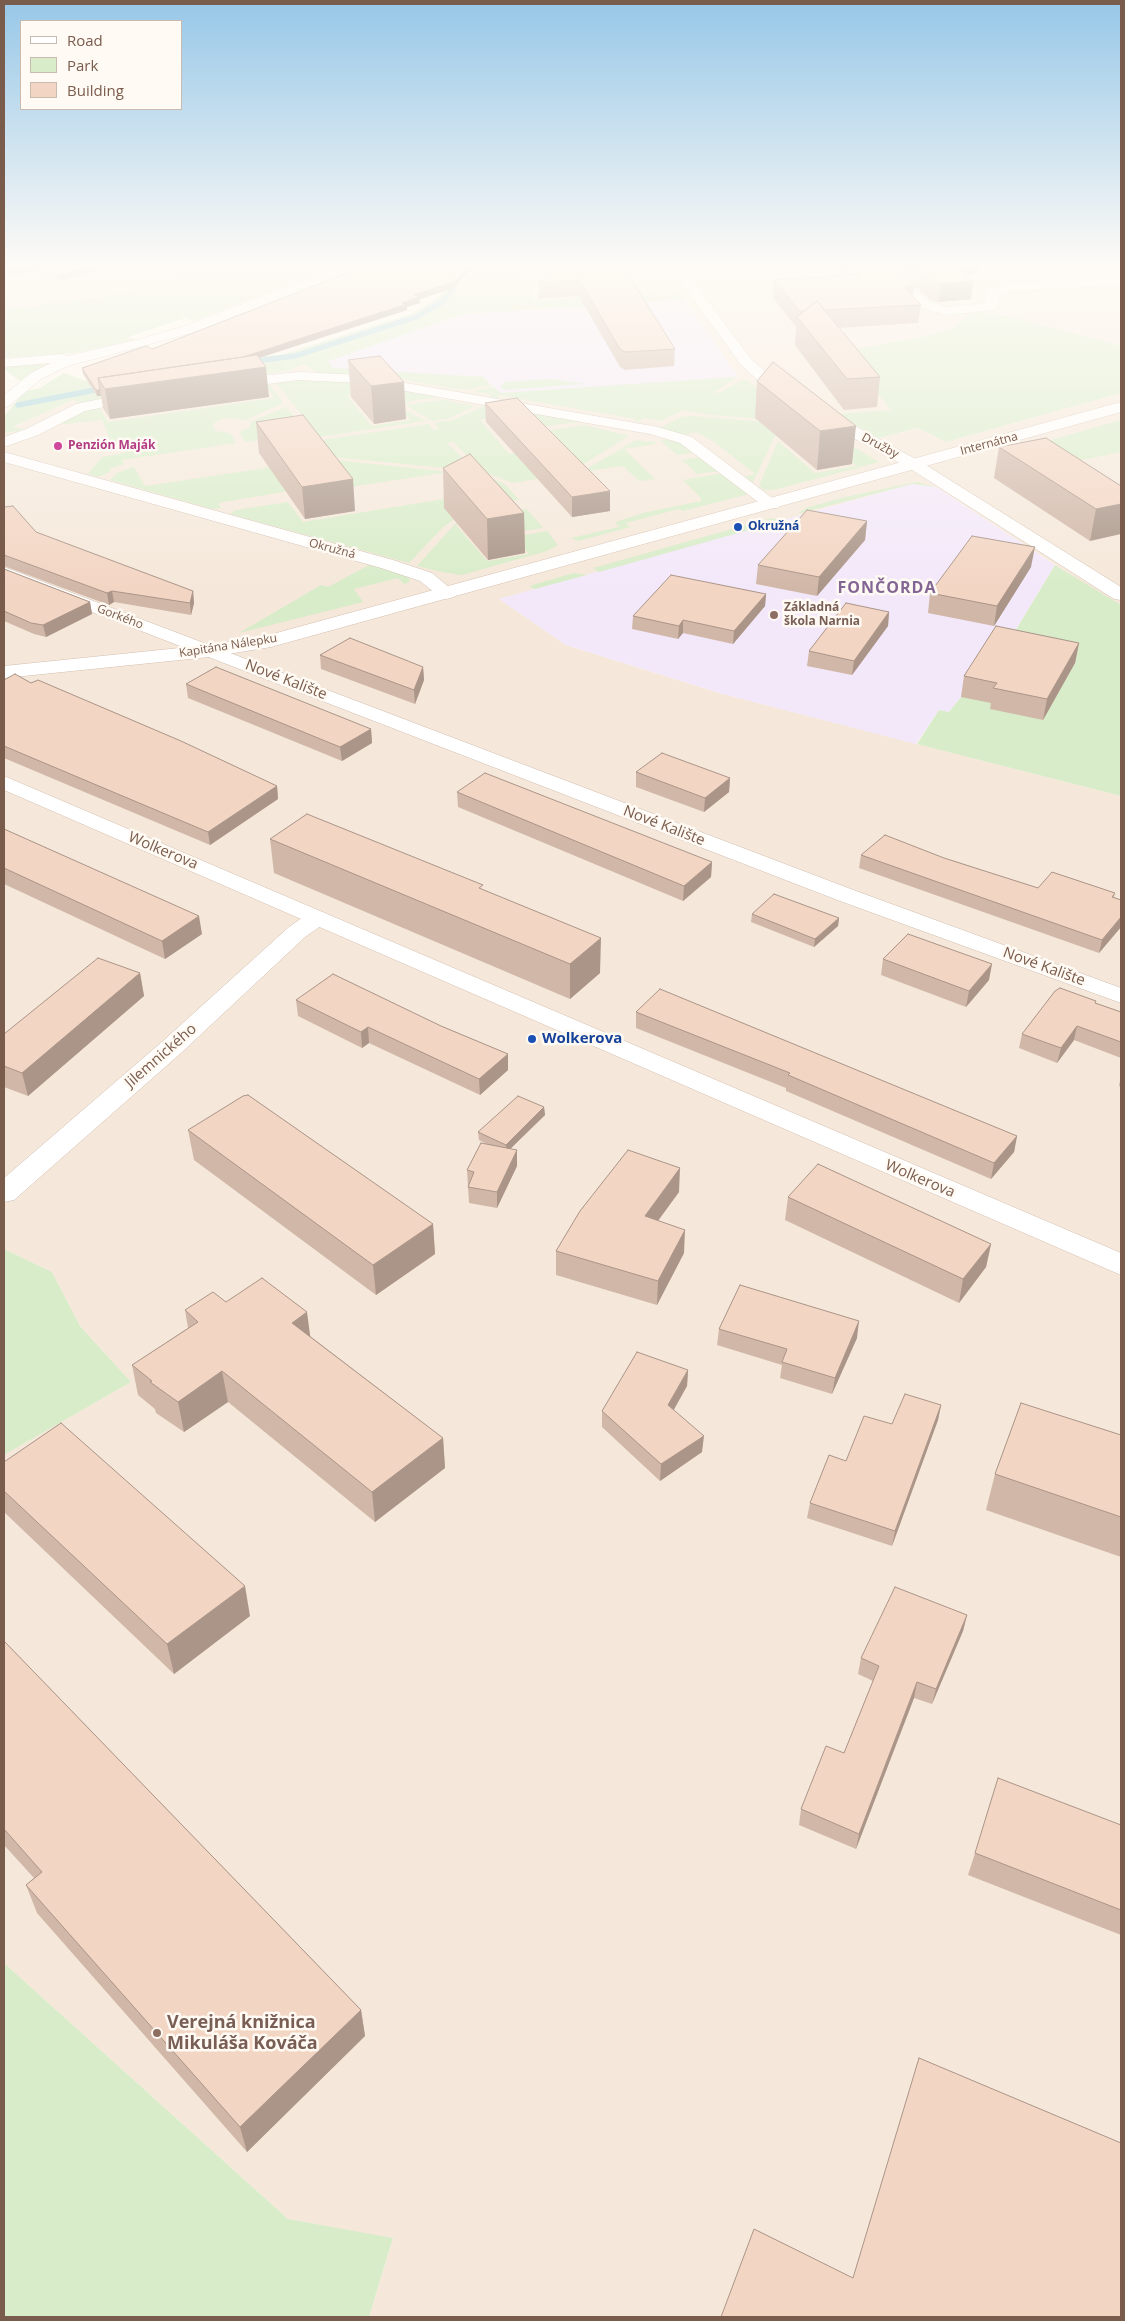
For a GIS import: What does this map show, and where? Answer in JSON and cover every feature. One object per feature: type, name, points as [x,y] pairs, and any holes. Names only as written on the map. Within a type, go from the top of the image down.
[{"type":"street","points":[[7,378],[23,373]]},
{"type":"street","points":[[7,378],[29,373]]},
{"type":"street","name":"Družby","points":[[757,373],[796,401],[915,465],[1121,595]]},
{"type":"street","points":[[213,386],[300,376],[360,379],[652,430],[686,440],[772,504]]},
{"type":"street","points":[[4,403],[7,378]]},
{"type":"street","points":[[4,442],[32,432],[68,412],[92,404],[152,394]]},
{"type":"street","name":"Internátna","points":[[915,465],[1121,408]]},
{"type":"street","name":"Okružná","points":[[4,457],[387,564],[426,577],[447,593]]},
{"type":"street","points":[[447,593],[915,465]]},
{"type":"street","name":"Gorkého","points":[[4,572],[209,651]]},
{"type":"street","name":"Kapitána Nálepku","points":[[4,672],[209,651],[272,641],[447,593]]},
{"type":"street","name":"Nové Kalište","points":[[209,651],[839,892],[1121,996]]},
{"type":"street","name":"Wolkerova","points":[[4,782],[1121,1265]]},
{"type":"street","name":"Jilemnického","points":[[4,1192],[172,1047],[297,932],[317,918]]},
{"type":"shaded area","points":[[270,373],[862,373],[892,410],[836,414],[879,438],[918,428],[946,442],[1121,393],[1121,605],[1097,592],[936,487],[912,484],[500,599],[566,645],[723,694],[1121,796],[1121,2317],[369,2317],[393,2239],[288,2219],[4,1963],[4,1455],[131,1382],[80,1326],[52,1272],[4,1249],[4,433],[23,430],[12,428],[72,399]]},
{"type":"shaded area","points":[[422,373],[735,373],[738,377],[500,393],[483,377]]},
{"type":"shaded area","name":"Základná škola Narnia","points":[[912,484],[936,487],[1055,565],[1014,633],[1002,631],[961,697],[949,712],[939,710],[916,744],[723,694],[566,645],[499,599]]},
{"type":"green space","points":[[10,373],[35,373],[20,381]]},
{"type":"green space","points":[[63,373],[83,380],[108,385],[166,373],[269,373],[163,386],[84,403],[72,400],[13,427],[25,430],[4,433],[4,416],[21,396],[27,391],[40,388]]},
{"type":"green space","points":[[422,373],[483,377],[491,385],[464,390],[377,375],[377,379],[320,374]]},
{"type":"green space","points":[[862,373],[1121,373],[1121,393],[946,442],[918,428],[879,438],[835,414],[891,410]]},
{"type":"green space","points":[[738,377],[714,392],[719,393],[744,379],[774,399],[783,421],[712,415],[683,410],[661,421],[644,418],[636,422],[636,419],[498,395],[498,400],[491,398],[490,394],[473,391],[494,387],[500,393]]},
{"type":"green space","points":[[330,379],[447,396],[398,403],[385,390],[347,396],[372,426],[410,420],[399,407],[426,421],[319,437],[275,381]]},
{"type":"green space","points":[[553,379],[584,384],[503,390],[500,387],[505,382]]},
{"type":"green space","points":[[267,381],[283,403],[246,420],[228,418],[217,421],[212,425],[216,431],[230,433],[236,443],[122,460],[124,464],[109,469],[111,471],[99,477],[88,474],[102,457],[125,453],[121,444],[111,442],[102,420],[59,423],[78,411],[99,407],[108,422],[274,398],[263,382]]},
{"type":"green space","points":[[451,399],[448,401],[475,406],[448,419],[432,421],[406,405]]},
{"type":"green space","points":[[490,403],[582,419],[578,422],[533,428],[521,415],[480,420],[509,454],[552,447],[538,432],[585,425],[629,436],[567,474],[513,483],[484,472],[453,442],[447,443],[476,471],[334,457],[321,440],[429,424],[433,430],[439,429],[434,423],[453,420]]},
{"type":"green space","points":[[286,407],[297,420],[285,436],[245,442],[239,432],[251,427],[250,422]]},
{"type":"green space","points":[[693,416],[781,423],[752,484],[743,477],[755,474],[716,443],[696,432],[685,435],[660,428],[680,417]]},
{"type":"green space","points":[[1121,420],[1121,452],[1062,464],[1023,448]]},
{"type":"green space","points":[[638,439],[646,442],[654,441],[656,444],[624,449],[655,479],[639,481],[623,466],[581,472]]},
{"type":"green space","points":[[672,439],[693,453],[677,455],[660,440]]},
{"type":"green space","points":[[778,441],[815,473],[857,466],[838,450],[854,447],[879,462],[774,490],[764,490],[759,486]]},
{"type":"green space","points":[[701,457],[720,471],[697,474],[682,460]]},
{"type":"green space","points":[[327,459],[448,472],[305,494],[300,489],[218,503],[221,508],[213,509],[110,480],[117,473],[134,467],[145,486]]},
{"type":"green space","points":[[724,473],[749,494],[626,523],[630,527],[578,541],[571,538],[619,527],[615,522],[643,513],[701,501],[701,498],[683,480]]},
{"type":"green space","points":[[480,474],[505,484],[519,500],[473,507],[443,527],[409,563],[230,514],[236,510],[288,502],[303,522],[481,493]]},
{"type":"green space","points":[[916,482],[936,487],[912,484],[797,514],[806,508],[841,498]]},
{"type":"green space","points":[[527,509],[543,528],[510,533],[499,513]]},
{"type":"green space","points":[[469,516],[483,520],[456,525],[487,561],[529,554],[514,537],[547,531],[558,545],[547,551],[462,575],[417,566],[455,524]]},
{"type":"green space","points":[[771,518],[781,521],[599,572],[593,568]]},
{"type":"green space","points":[[369,565],[408,576],[410,582],[404,584],[398,578],[354,589],[363,602],[239,633],[321,585],[328,587]]},
{"type":"green space","points":[[1055,565],[1121,605],[1121,796],[917,744],[939,710],[949,712],[961,697],[1003,631],[1014,633]]},
{"type":"green space","points":[[574,573],[587,575],[535,589],[529,586]]},
{"type":"green space","points":[[4,1249],[52,1272],[80,1326],[131,1382],[4,1455]]},
{"type":"green space","points":[[4,1963],[288,2219],[393,2238],[369,2317],[4,2317]]},
{"type":"building","points":[[85,373],[130,373],[98,378],[100,390],[96,390]]},
{"type":"building","points":[[130,373],[220,373],[105,389],[98,378]]},
{"type":"building","points":[[360,373],[396,373],[404,382],[371,386]]},
{"type":"building","points":[[763,373],[788,373],[856,426],[820,431],[757,381]]},
{"type":"building","points":[[842,373],[877,373],[880,377],[847,379]]},
{"type":"building","points":[[517,398],[610,491],[572,497],[485,403]]},
{"type":"building","points":[[303,415],[353,479],[302,487],[256,422]]},
{"type":"building","points":[[1046,438],[1121,486],[1121,504],[1096,509],[999,447]]},
{"type":"building","points":[[470,454],[524,513],[487,519],[443,468]]},
{"type":"building","points":[[13,506],[36,532],[193,591],[190,603],[112,591],[107,593],[4,555],[4,507]]},
{"type":"building","points":[[807,510],[867,521],[819,577],[758,565]]},
{"type":"building","points":[[972,536],[1035,547],[997,606],[930,593]]},
{"type":"building","points":[[4,569],[90,602],[43,625],[31,623],[4,611]]},
{"type":"building","points":[[671,575],[766,594],[734,631],[683,620],[679,626],[633,616]]},
{"type":"building","points":[[846,603],[889,612],[854,661],[809,651]]},
{"type":"building","points":[[996,626],[1079,643],[1047,699],[993,688],[997,683],[964,676]]},
{"type":"building","points":[[350,638],[423,667],[414,690],[320,655]]},
{"type":"building","points":[[216,667],[371,729],[340,747],[186,684]]},
{"type":"building","points":[[15,674],[31,683],[38,680],[181,741],[277,786],[208,832],[4,746],[4,680]]},
{"type":"building","points":[[662,753],[730,778],[705,798],[636,772]]},
{"type":"building","points":[[485,773],[712,862],[684,886],[457,792]]},
{"type":"building","points":[[307,814],[483,885],[479,888],[601,938],[570,964],[270,839]]},
{"type":"building","points":[[4,829],[199,916],[162,941],[4,868]]},
{"type":"building","points":[[885,835],[944,858],[1038,888],[1052,872],[1115,893],[1112,897],[1121,900],[1121,917],[1102,940],[861,855]]},
{"type":"building","points":[[774,894],[839,918],[815,939],[752,914]]},
{"type":"building","points":[[908,934],[992,964],[969,991],[883,959]]},
{"type":"building","points":[[98,958],[140,973],[22,1073],[4,1066],[4,1034]]},
{"type":"building","points":[[333,974],[441,1026],[508,1054],[479,1079],[368,1027],[361,1032],[296,1000]]},
{"type":"building","points":[[1060,988],[1121,1012],[1121,1042],[1077,1026],[1061,1048],[1022,1034],[1055,991]]},
{"type":"building","points":[[660,989],[1017,1136],[994,1163],[788,1075],[790,1073],[636,1012]]},
{"type":"building","points":[[248,1095],[433,1224],[373,1265],[188,1130],[243,1096]]},
{"type":"building","points":[[518,1096],[544,1107],[506,1145],[478,1132]]},
{"type":"building","points":[[481,1143],[517,1150],[497,1192],[468,1187],[474,1172],[467,1170]]},
{"type":"building","points":[[628,1150],[680,1168],[645,1216],[685,1230],[658,1281],[556,1251],[580,1211]]},
{"type":"building","points":[[818,1164],[991,1244],[963,1279],[788,1197]]},
{"type":"building","points":[[262,1278],[307,1312],[292,1323],[443,1438],[372,1492],[222,1371],[178,1402],[150,1382],[152,1381],[132,1365],[198,1322],[185,1310],[213,1292],[226,1302]]},
{"type":"building","points":[[740,1285],[859,1321],[835,1378],[782,1362],[787,1349],[719,1329]]},
{"type":"building","points":[[637,1352],[688,1370],[668,1405],[704,1436],[661,1464],[602,1411]]},
{"type":"building","points":[[905,1394],[941,1405],[895,1531],[810,1503],[829,1455],[846,1461],[864,1416],[892,1424]]},
{"type":"building","points":[[1021,1403],[1121,1435],[1121,1517],[995,1474]]},
{"type":"building","points":[[61,1423],[245,1586],[167,1644],[4,1491],[4,1462]]},
{"type":"building","points":[[895,1587],[967,1615],[936,1689],[917,1682],[859,1834],[801,1809],[826,1746],[844,1753],[879,1666],[861,1658]]},
{"type":"building","points":[[4,1641],[361,2010],[240,2127],[26,1885],[42,1872],[4,1829]]},
{"type":"building","points":[[998,1778],[1121,1825],[1121,1910],[975,1853]]},
{"type":"building","points":[[919,2058],[1121,2143],[1121,2317],[721,2317],[754,2229],[853,2278]]},
{"type":"waterway","points":[[18,405],[105,388]]},
{"type":"place","name":"Penzión Maják","points":[[58,446]]},
{"type":"place","name":"Okružná","points":[[738,527]]},
{"type":"place","name":"Základná škola Narnia","points":[[774,615]]},
{"type":"place","name":"Wolkerova","points":[[532,1039]]},
{"type":"place","name":"Verejná knižnica Mikuláša Kováča","points":[[157,2033]]},
{"type":"district","name":"FONČORDA","points":[[887,588]]}]
